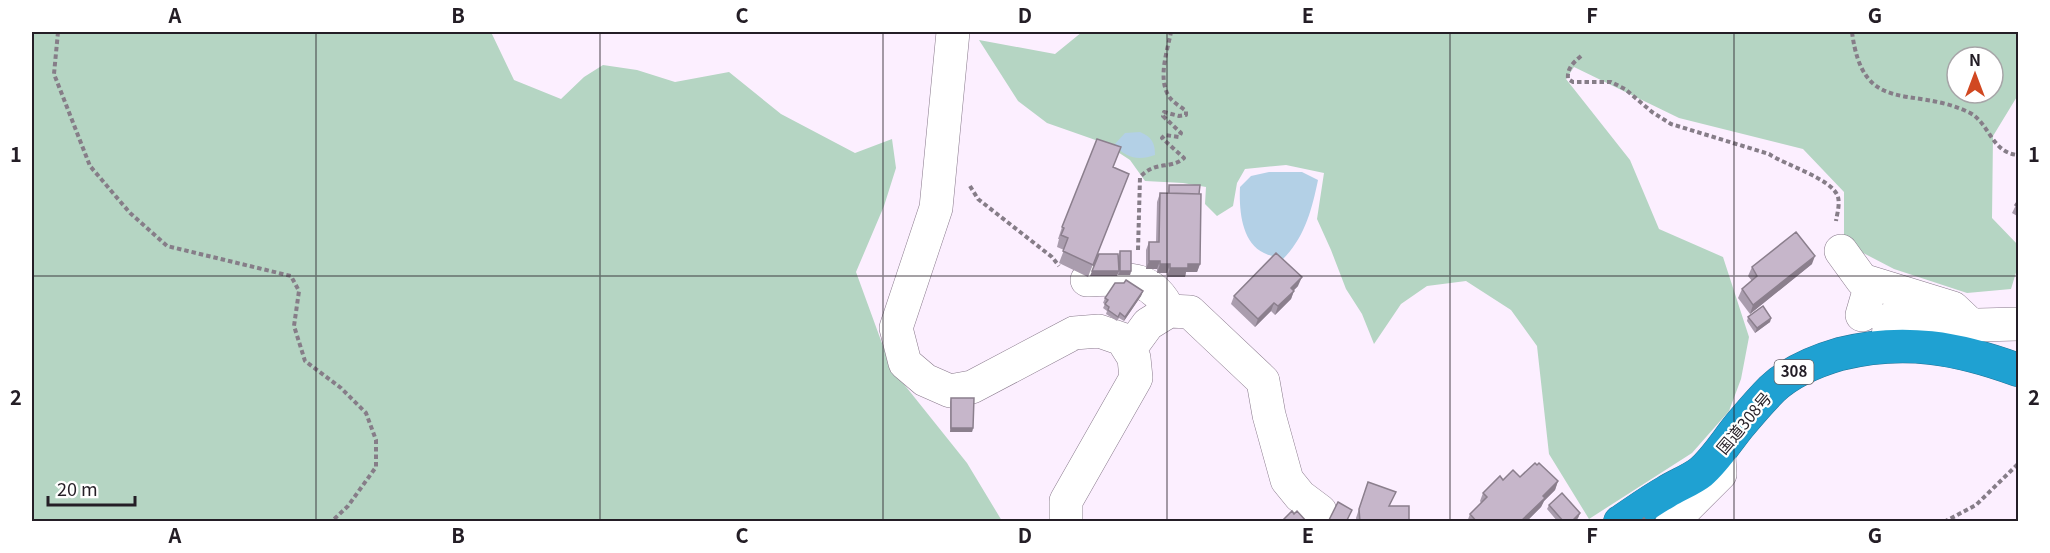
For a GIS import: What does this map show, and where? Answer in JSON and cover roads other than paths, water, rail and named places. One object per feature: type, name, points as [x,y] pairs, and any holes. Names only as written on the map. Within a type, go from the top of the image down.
[{"type":"highway","name":"国道308号","points":[[1620,522],[1700,473],[1773,388],[1796,371],[1823,359],[1887,346],[1921,346],[1954,351],[2019,370]]},
{"type":"street","points":[[953,32],[936,208],[896,328],[905,363],[925,380],[950,391],[972,387],[1074,333],[1099,331],[1122,339],[1134,358],[1136,378],[1066,501],[1066,522]]},
{"type":"street","points":[[1840,250],[1862,280],[1953,308],[1971,325]]},
{"type":"street","points":[[1084,332],[1094,280],[1132,279],[1148,285],[1162,295],[1169,311]]},
{"type":"street","points":[[1862,315],[1871,284]]},
{"type":"street","points":[[1129,350],[1148,324],[1169,311],[1190,312],[1263,381],[1269,415],[1287,480],[1300,496],[1320,511],[1315,522]]},
{"type":"street","points":[[1887,346],[1890,319],[1938,326],[2019,324]]},
{"type":"street","points":[[1672,522],[1720,474],[1719,453]]},
{"type":"water","points":[[1140,132],[1152,141],[1155,155],[1143,158],[1133,157],[1114,145],[1125,133]]},
{"type":"water","points":[[1269,172],[1302,172],[1318,180],[1302,232],[1283,259],[1256,248],[1246,233],[1241,215],[1240,187],[1251,176]]}]
